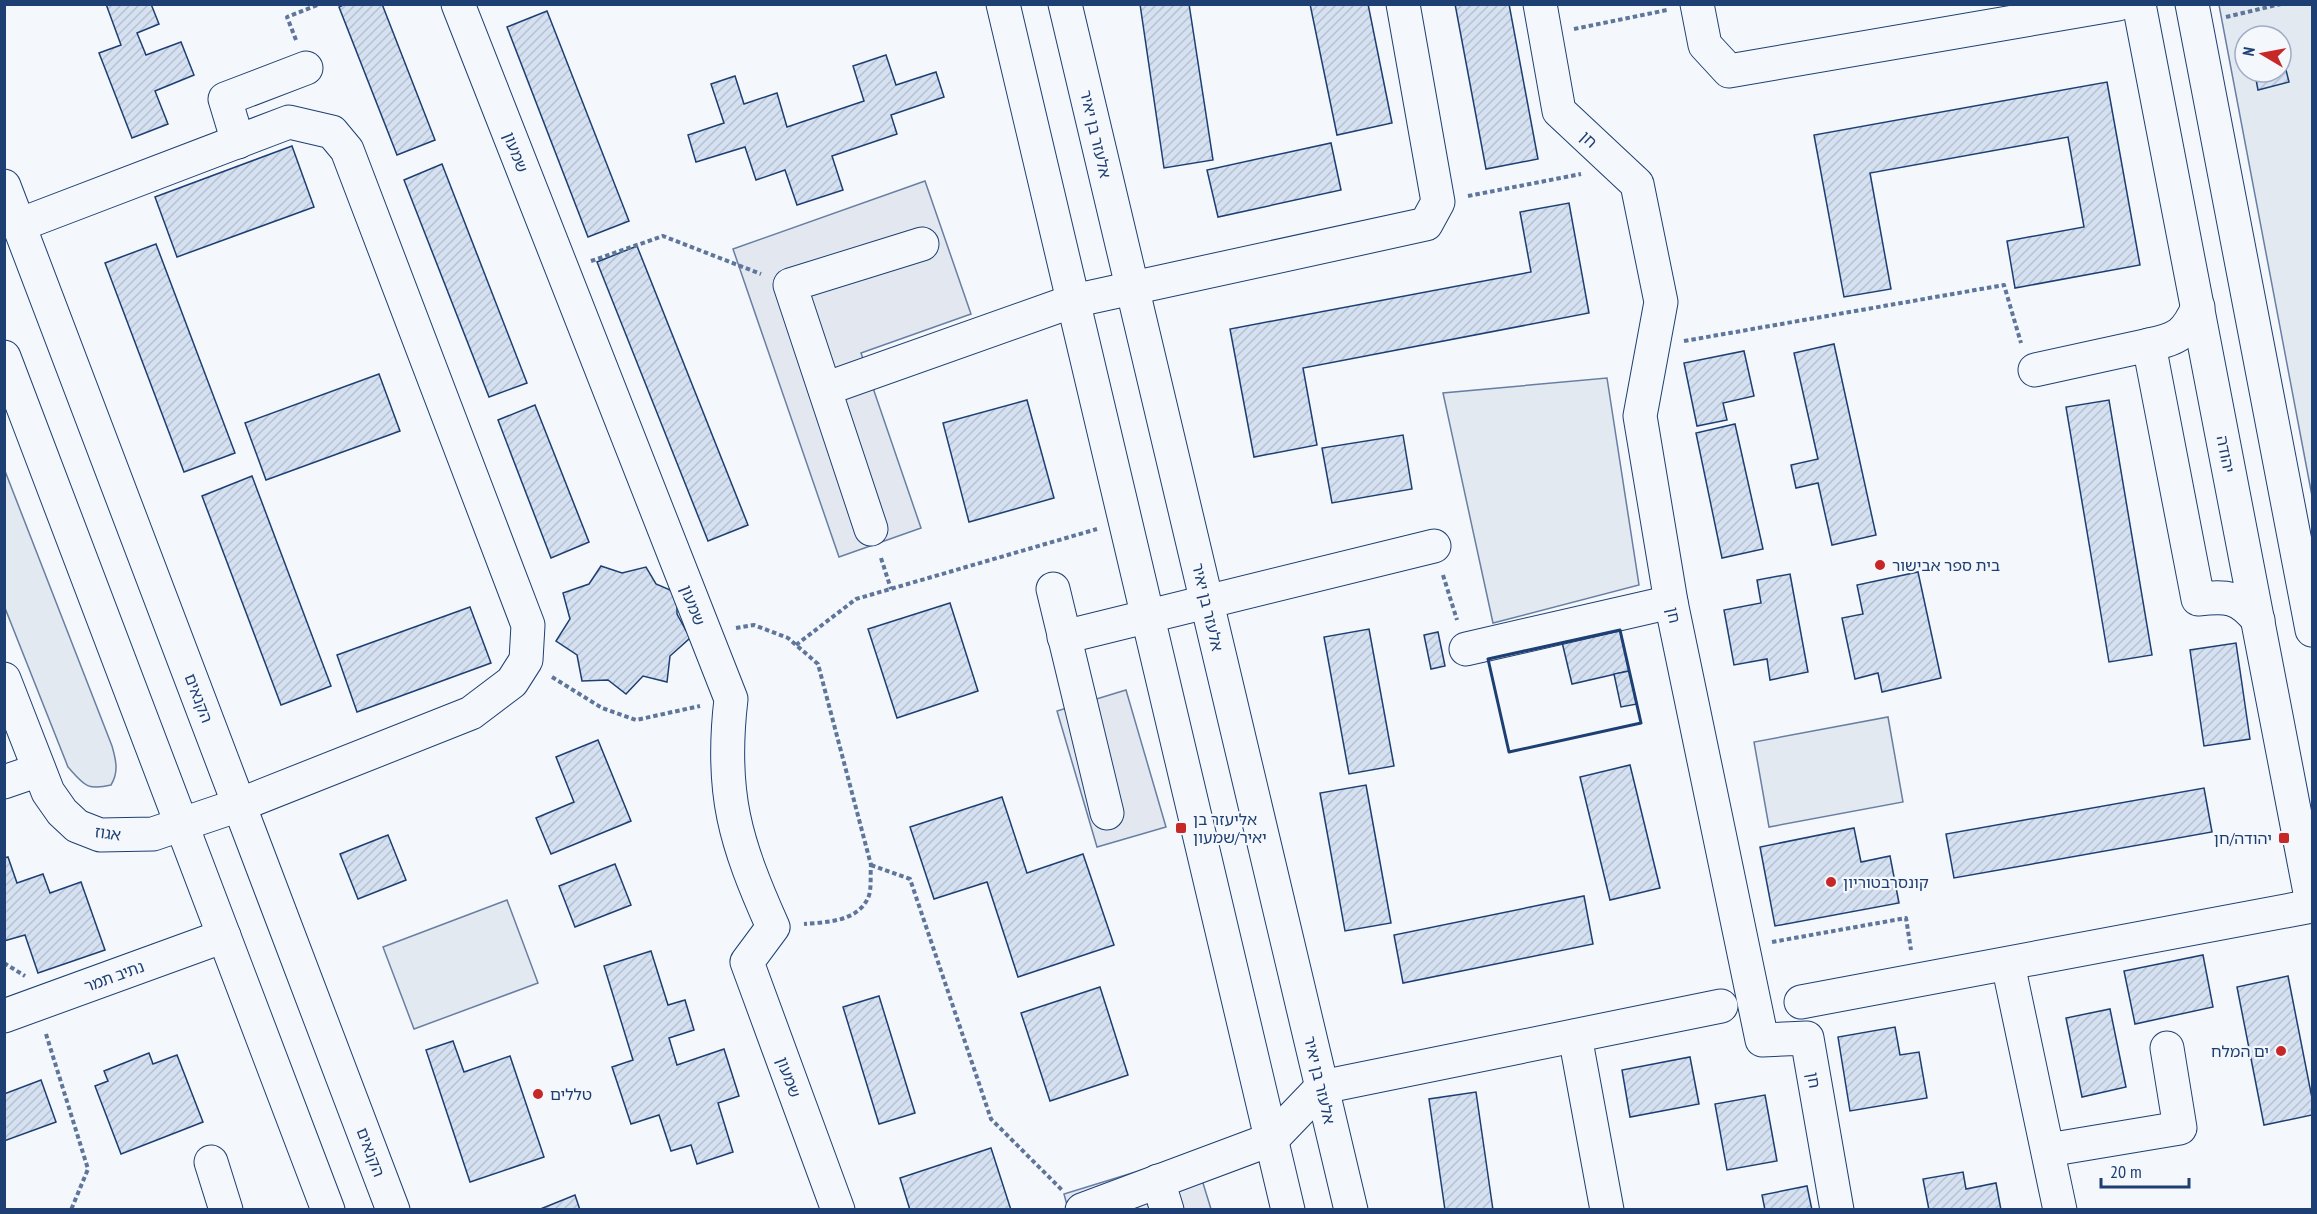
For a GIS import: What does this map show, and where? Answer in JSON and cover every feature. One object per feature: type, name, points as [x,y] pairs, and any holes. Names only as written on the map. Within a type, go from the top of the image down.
[{"type":"street","name":"שמעון","points":[[458,4],[731,699],[725,746],[730,813],[748,871],[773,927],[747,962],[838,1209]]},
{"type":"street","points":[[1003,4],[1288,1209]]},
{"type":"street","name":"אלעזר בן יאיר","points":[[1065,4],[1351,1209]]},
{"type":"street","points":[[825,389],[1073,301],[1426,224],[1438,202],[1403,4]]},
{"type":"street","points":[[1684,7],[1705,45],[1729,71],[2118,4]]},
{"type":"street","name":"יהודה","points":[[2139,4],[2313,905]]},
{"type":"street","points":[[2194,14],[2313,630]]},
{"type":"street","name":"חן","points":[[1542,20],[1559,111],[1637,184],[1661,302],[1640,416],[1671,602],[1762,1040],[1807,1038],[1837,1209]]},
{"type":"street","points":[[238,142],[225,99],[306,68]]},
{"type":"street","points":[[19,225],[290,122],[332,132],[347,150],[528,625],[526,660]]},
{"type":"street","name":"הקנאים","points":[[4,186],[393,1209]]},
{"type":"street","points":[[872,529],[790,285],[922,244]]},
{"type":"street","points":[[2035,370],[2172,340],[2188,327],[2198,307]]},
{"type":"street","points":[[2149,345],[2198,599],[2220,596],[2231,598],[2246,606],[2258,620]]},
{"type":"street","points":[[4,357],[328,1209]]},
{"type":"street","points":[[1064,637],[1148,614],[1434,546]]},
{"type":"street","points":[[1053,590],[1107,813]]},
{"type":"street","points":[[1466,649],[1671,602]]},
{"type":"street","name":"אגוז","points":[[4,679],[48,792],[62,812],[77,826],[100,835],[122,836],[153,834],[239,805],[471,712],[512,682],[526,660]]},
{"type":"street","points":[[4,782],[39,770]]},
{"type":"street","points":[[1801,1002],[2313,905]]},
{"type":"street","name":"נתיב תמר","points":[[4,1016],[224,936]]},
{"type":"street","points":[[2008,963],[2060,1209]]},
{"type":"street","points":[[1074,1201],[1162,1195],[1272,1139],[1322,1087],[1721,1006]]},
{"type":"street","points":[[1575,1036],[1607,1209]]},
{"type":"street","points":[[2048,1150],[2180,1128],[2167,1048]]},
{"type":"street","points":[[211,1162],[226,1209]]},
{"type":"path","points":[[300,12],[320,4]]},
{"type":"path","points":[[2194,14],[2281,4]]},
{"type":"path","points":[[1542,20],[1684,7]]},
{"type":"path","points":[[1438,202],[1618,167]]},
{"type":"path","points":[[562,271],[663,236],[790,285]]},
{"type":"path","points":[[1653,347],[2004,285],[2024,354],[2035,370]]},
{"type":"path","points":[[796,645],[856,599],[1125,520]]},
{"type":"path","points":[[1434,546],[1466,649]]},
{"type":"path","points":[[705,634],[754,625],[788,638],[818,664],[871,865],[868,897],[857,914],[828,921],[773,927]]},
{"type":"path","points":[[526,660],[602,708],[636,720],[731,699]]},
{"type":"path","points":[[871,865],[910,879],[991,1119],[1074,1201]]},
{"type":"path","points":[[1743,947],[1906,918],[1916,981]]},
{"type":"path","points":[[4,963],[24,973],[37,1004],[87,1169],[71,1209]]},
{"type":"shaded area","points":[[2219,5],[2312,5],[2312,496],[2234,84],[2293,84],[2293,24],[2233,24],[2233,79]]},
{"type":"shaded area","points":[[925,181],[971,314],[861,353],[921,528],[839,557],[733,249]]},
{"type":"shaded area","points":[[1607,378],[1639,585],[1493,623],[1443,393]]},
{"type":"shaded area","points":[[5,471],[112,746],[116,771],[111,785],[91,787],[86,785],[68,767],[5,608]]},
{"type":"shaded area","points":[[1126,690],[1166,827],[1097,847],[1057,711]]},
{"type":"shaded area","points":[[1888,717],[1903,802],[1769,827],[1754,742]]},
{"type":"shaded area","points":[[507,900],[538,983],[414,1029],[383,947]]},
{"type":"shaded area","points":[[1194,1154],[1211,1209],[1068,1209],[1064,1194]]},
{"type":"building","points":[[106,4],[151,4],[159,24],[137,33],[146,55],[181,42],[194,75],[155,91],[168,124],[132,138],[99,53],[121,45]]},
{"type":"building","points":[[345,4],[382,4],[435,140],[397,155],[339,7]]},
{"type":"building","points":[[1140,4],[1189,4],[1213,160],[1164,168]]},
{"type":"building","points":[[1310,4],[1368,4],[1392,123],[1337,135]]},
{"type":"building","points":[[1455,4],[1509,4],[1538,159],[1486,169]]},
{"type":"building","points":[[547,11],[629,221],[588,237],[507,27]]},
{"type":"building","points":[[886,55],[896,85],[936,72],[944,97],[891,115],[897,134],[832,156],[843,190],[797,205],[785,170],[756,180],[745,147],[696,162],[688,135],[724,123],[711,84],[735,76],[744,104],[777,93],[787,127],[864,101],[853,66]]},
{"type":"building","points":[[2107,82],[2140,265],[2015,288],[2007,241],[2084,227],[2068,137],[1870,173],[1891,289],[1844,297],[1814,135]]},
{"type":"building","points":[[2257,84],[2281,84],[2258,90]]},
{"type":"building","points":[[1331,143],[1341,190],[1218,217],[1207,170]]},
{"type":"building","points":[[292,146],[314,207],[177,257],[155,197]]},
{"type":"building","points":[[442,164],[527,383],[489,397],[404,180]]},
{"type":"building","points":[[1569,203],[1589,313],[1303,368],[1317,445],[1254,457],[1230,329],[1531,272],[1520,212]]},
{"type":"building","points":[[156,244],[235,453],[184,472],[105,263]]},
{"type":"building","points":[[637,246],[748,525],[708,541],[597,262]]},
{"type":"building","points":[[1834,344],[1876,535],[1832,545],[1818,483],[1796,488],[1791,465],[1818,459],[1794,353]]},
{"type":"building","points":[[1744,351],[1754,396],[1723,403],[1727,420],[1697,426],[1684,363]]},
{"type":"building","points":[[379,374],[400,431],[266,480],[245,423]]},
{"type":"building","points":[[1027,400],[1054,498],[969,522],[943,423]]},
{"type":"building","points":[[2109,400],[2152,655],[2109,662],[2066,407]]},
{"type":"building","points":[[535,405],[589,542],[551,558],[498,420]]},
{"type":"building","points":[[1735,424],[1763,549],[1722,558],[1696,433]]},
{"type":"building","points":[[1403,435],[1412,489],[1332,503],[1322,448]]},
{"type":"building","points":[[252,476],[331,686],[281,705],[202,496]]},
{"type":"building","points":[[601,566],[622,573],[646,567],[656,584],[677,593],[677,614],[690,638],[670,656],[667,682],[643,676],[626,694],[608,680],[582,681],[577,655],[556,641],[570,619],[563,593],[589,584]]},
{"type":"building","points":[[1918,572],[1941,678],[1882,692],[1878,673],[1855,679],[1842,618],[1863,614],[1857,585]]},
{"type":"building","points":[[1790,574],[1808,672],[1770,680],[1767,659],[1734,665],[1724,610],[1761,603],[1757,580]]},
{"type":"building","points":[[950,603],[978,691],[897,718],[868,629]]},
{"type":"building","points":[[470,607],[491,663],[357,712],[337,655]]},
{"type":"building","points":[[1369,629],[1394,766],[1349,774],[1324,637]]},
{"type":"building","points":[[1620,630],[1629,671],[1572,684],[1562,642]]},
{"type":"building","points":[[1438,632],[1445,666],[1431,669],[1424,635]]},
{"type":"building","points":[[2236,643],[2250,739],[2204,746],[2190,650]]},
{"type":"building","points":[[1629,671],[1637,704],[1621,707],[1614,674]]},
{"type":"building","points":[[598,740],[631,821],[551,854],[536,818],[574,802],[556,757]]},
{"type":"building","points":[[1630,765],[1660,888],[1610,900],[1580,777]]},
{"type":"building","points":[[1366,785],[1391,923],[1345,931],[1320,793]]},
{"type":"building","points":[[2204,788],[2212,832],[1954,878],[1946,834]]},
{"type":"building","points":[[1002,797],[1027,873],[1083,854],[1114,945],[1018,977],[987,882],[934,899],[910,827]]},
{"type":"building","name":"קונסרבטוריון","points":[[1854,828],[1861,862],[1890,856],[1899,903],[1775,926],[1760,847]]},
{"type":"building","points":[[388,835],[406,880],[358,899],[340,854]]},
{"type":"building","points":[[8,857],[17,883],[43,874],[50,893],[81,882],[105,950],[38,973],[25,935],[4,941],[4,858]]},
{"type":"building","points":[[615,864],[631,905],[575,927],[559,886]]},
{"type":"building","points":[[1584,896],[1593,944],[1403,983],[1394,935]]},
{"type":"building","points":[[651,951],[668,1005],[685,1000],[694,1030],[669,1038],[677,1065],[724,1049],[739,1096],[718,1103],[733,1152],[697,1164],[691,1145],[671,1151],[659,1115],[631,1124],[612,1067],[633,1060],[604,966]]},
{"type":"building","points":[[2203,955],[2213,1007],[2135,1024],[2124,971]]},
{"type":"building","points":[[2288,976],[2312,1098],[2312,1115],[2264,1125],[2237,987]]},
{"type":"building","points":[[1100,987],[1128,1075],[1050,1101],[1021,1013]]},
{"type":"building","points":[[879,996],[915,1113],[879,1124],[843,1007]]},
{"type":"building","points":[[2110,1009],[2126,1087],[2082,1097],[2066,1018]]},
{"type":"building","points":[[1895,1027],[1900,1055],[1919,1052],[1927,1098],[1850,1111],[1838,1037]]},
{"type":"building","points":[[453,1041],[464,1072],[510,1056],[544,1157],[470,1182],[426,1050]]},
{"type":"building","points":[[149,1053],[153,1064],[177,1055],[203,1122],[121,1154],[95,1086],[108,1081],[104,1071]]},
{"type":"building","points":[[1690,1057],[1699,1104],[1630,1117],[1622,1070]]},
{"type":"building","points":[[41,1080],[56,1122],[4,1141],[4,1094]]},
{"type":"building","points":[[1476,1092],[1493,1210],[1445,1210],[1429,1099]]},
{"type":"building","points":[[1765,1095],[1777,1161],[1727,1170],[1715,1104]]},
{"type":"building","points":[[991,1148],[1011,1210],[910,1210],[900,1178]]},
{"type":"building","points":[[1963,1172],[1966,1189],[1996,1183],[2001,1210],[1929,1210],[1923,1179]]},
{"type":"building","points":[[1807,1186],[1812,1210],[1765,1210],[1762,1195]]},
{"type":"building","points":[[575,1195],[580,1210],[538,1210]]},
{"type":"wall","points":[[1620,630],[1641,723],[1509,752],[1488,659],[1620,630]]},
{"type":"place","name":"בית ספר אבישור","points":[[1880,565]]},
{"type":"place","name":"אליעזר בן יאיר/שמעון","points":[[1181,828]]},
{"type":"place","name":"יהודה/חן","points":[[2284,838]]},
{"type":"place","name":"קונסרבטוריון","points":[[1831,882]]},
{"type":"place","name":"ים המלח","points":[[2281,1051]]},
{"type":"place","name":"טללים","points":[[538,1094]]}]
